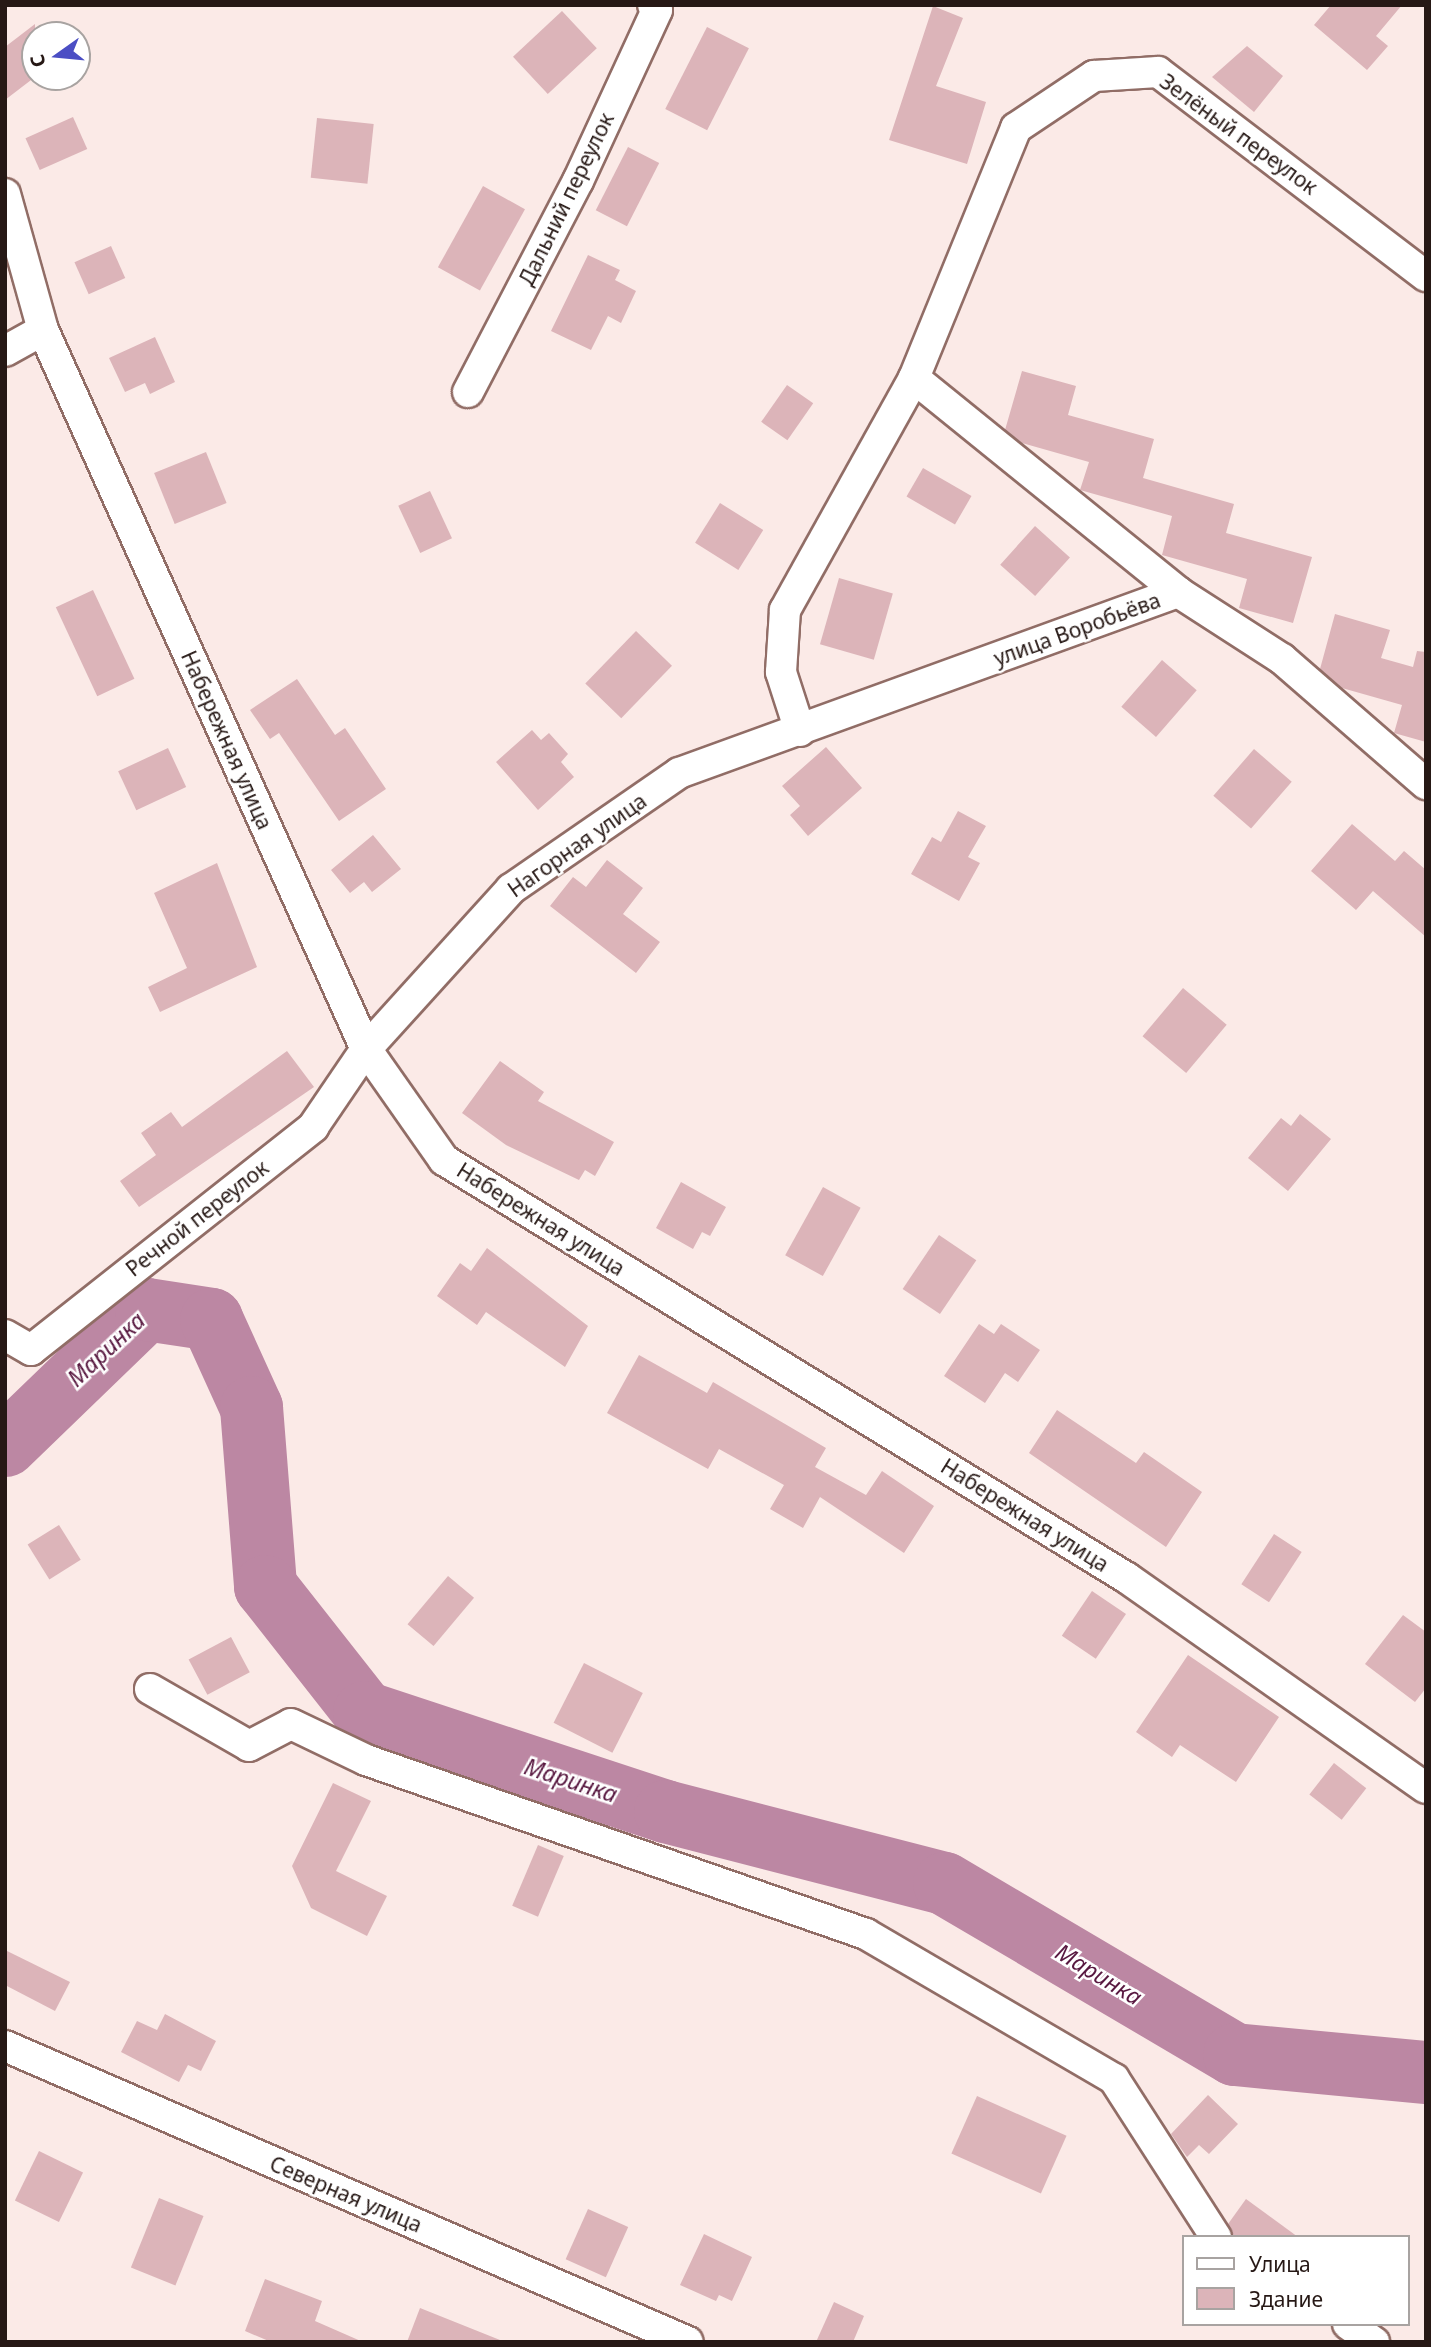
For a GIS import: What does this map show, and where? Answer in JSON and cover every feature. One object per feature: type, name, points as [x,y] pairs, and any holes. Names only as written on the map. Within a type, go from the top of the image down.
[{"type":"street","name":"Дальний переулок","points":[[468,391],[578,181],[657,10],[653,5]]},
{"type":"street","name":"Зелёный переулок","points":[[800,732],[781,672],[785,610],[914,378],[1016,128],[1094,76],[1158,72],[1426,276]]},
{"type":"street","name":"Набережная улица","points":[[5,194],[43,330],[366,1049],[444,1160],[1127,1578],[1426,1788]]},
{"type":"street","points":[[5,351],[43,330]]},
{"type":"street","points":[[914,378],[1178,592]]},
{"type":"street","name":"улица Воробьёва","points":[[800,732],[1178,592],[1282,659],[1426,784]]},
{"type":"street","name":"Нагорная улица","points":[[366,1049],[511,889],[679,773],[800,732]]},
{"type":"street","name":"Речной переулок","points":[[5,1335],[31,1350],[313,1127],[366,1049]]},
{"type":"street","points":[[150,1689],[249,1746],[291,1724],[366,1760],[866,1934],[1114,2079],[1215,2235]]},
{"type":"street","name":"Северная улица","points":[[5,2046],[688,2342]]},
{"type":"street","points":[[1351,2326],[1374,2342]]},
{"type":"building","points":[[1331,5],[1402,5],[1376,36],[1388,46],[1367,70],[1314,25]]},
{"type":"building","points":[[933,6],[963,18],[936,86],[986,102],[967,164],[889,140]]},
{"type":"building","points":[[562,11],[597,48],[548,94],[513,57]]},
{"type":"building","points":[[707,27],[749,48],[707,130],[665,109]]},
{"type":"building","points":[[21,35],[21,88],[5,100],[5,47]]},
{"type":"building","points":[[1247,46],[1283,76],[1254,112],[1212,77]]},
{"type":"building","points":[[73,117],[87,149],[40,170],[25,138]]},
{"type":"building","points":[[317,118],[374,124],[367,184],[311,178]]},
{"type":"building","points":[[628,147],[659,163],[627,226],[596,210]]},
{"type":"building","points":[[483,186],[525,209],[480,291],[438,267]]},
{"type":"building","points":[[111,246],[125,278],[89,294],[74,262]]},
{"type":"building","points":[[588,255],[620,270],[615,280],[636,291],[621,323],[608,316],[591,350],[551,331]]},
{"type":"building","points":[[155,337],[175,382],[150,394],[145,383],[125,392],[109,358]]},
{"type":"building","points":[[1022,371],[1076,386],[1068,415],[1154,439],[1143,478],[1234,504],[1226,533],[1312,557],[1293,623],[1239,608],[1247,579],[1162,555],[1172,516],[1080,490],[1089,462],[1022,443],[1005,430]]},
{"type":"building","points":[[787,385],[813,403],[787,440],[761,422]]},
{"type":"building","points":[[206,452],[227,503],[175,524],[154,473]]},
{"type":"building","points":[[923,468],[971,496],[955,525],[906,497]]},
{"type":"building","points":[[430,491],[452,538],[420,553],[398,506]]},
{"type":"building","points":[[720,503],[763,530],[738,570],[695,543]]},
{"type":"building","points":[[1035,526],[1070,557],[1035,596],[1000,565]]},
{"type":"building","points":[[839,578],[893,593],[874,660],[820,644]]},
{"type":"building","points":[[93,590],[134,679],[97,696],[56,607]]},
{"type":"building","points":[[1335,614],[1390,630],[1381,658],[1413,667],[1417,651],[1426,652],[1426,742],[1394,733],[1402,705],[1342,688],[1320,669]]},
{"type":"building","points":[[636,631],[672,666],[621,718],[585,684]]},
{"type":"building","points":[[1162,660],[1197,690],[1156,737],[1121,707]]},
{"type":"building","points":[[297,679],[335,735],[345,728],[386,789],[339,821],[279,733],[270,739],[250,710]]},
{"type":"building","points":[[532,730],[541,740],[549,733],[568,754],[561,762],[574,777],[538,810],[496,762]]},
{"type":"building","points":[[826,747],[862,788],[808,836],[790,815],[800,806],[782,786]]},
{"type":"building","points":[[168,748],[186,787],[136,810],[118,771]]},
{"type":"building","points":[[1254,749],[1292,782],[1251,829],[1213,796]]},
{"type":"building","points":[[958,811],[986,826],[968,857],[980,863],[959,901],[911,874],[932,837],[941,842]]},
{"type":"building","points":[[1352,824],[1395,861],[1404,851],[1426,870],[1426,937],[1373,891],[1356,910],[1311,871]]},
{"type":"building","points":[[373,835],[401,869],[372,892],[364,882],[350,893],[331,870]]},
{"type":"building","points":[[607,860],[643,888],[623,914],[660,942],[636,973],[550,906],[573,877],[586,887]]},
{"type":"building","points":[[217,863],[257,967],[160,1012],[148,987],[187,968],[154,893]]},
{"type":"building","points":[[1183,988],[1227,1025],[1186,1073],[1143,1036]]},
{"type":"building","points":[[287,1051],[314,1087],[139,1207],[120,1181],[156,1155],[141,1133],[171,1112],[182,1127]]},
{"type":"building","points":[[500,1061],[544,1092],[538,1101],[614,1142],[595,1176],[585,1170],[579,1180],[506,1145],[462,1113]]},
{"type":"building","points":[[1300,1114],[1331,1139],[1288,1191],[1248,1158],[1281,1118],[1291,1126]]},
{"type":"building","points":[[681,1182],[726,1207],[710,1236],[702,1232],[693,1249],[656,1228]]},
{"type":"building","points":[[823,1187],[861,1208],[823,1276],[785,1255]]},
{"type":"building","points":[[939,1235],[976,1260],[940,1314],[903,1289]]},
{"type":"building","points":[[487,1248],[588,1326],[565,1367],[486,1312],[477,1325],[437,1296],[460,1263],[471,1271]]},
{"type":"building","points":[[979,1324],[994,1334],[1001,1324],[1040,1350],[1018,1382],[1005,1373],[985,1403],[944,1376]]},
{"type":"building","points":[[639,1355],[707,1393],[713,1382],[826,1448],[815,1467],[866,1495],[882,1471],[934,1506],[904,1553],[820,1497],[803,1528],[770,1509],[784,1485],[719,1449],[708,1469],[607,1413]]},
{"type":"building","points":[[1057,1410],[1136,1463],[1144,1452],[1202,1492],[1166,1547],[1029,1453]]},
{"type":"building","points":[[59,1525],[81,1560],[49,1579],[28,1545]]},
{"type":"building","points":[[1274,1534],[1302,1552],[1269,1602],[1241,1584]]},
{"type":"building","points":[[448,1576],[474,1598],[434,1646],[408,1624]]},
{"type":"building","points":[[1092,1591],[1126,1614],[1096,1659],[1062,1636]]},
{"type":"building","points":[[1403,1615],[1426,1632],[1426,1688],[1415,1702],[1365,1664]]},
{"type":"building","points":[[231,1637],[250,1672],[207,1695],[189,1660]]},
{"type":"building","points":[[1188,1655],[1279,1717],[1236,1782],[1180,1745],[1172,1757],[1136,1732]]},
{"type":"building","points":[[584,1663],[643,1693],[612,1753],[554,1723]]},
{"type":"building","points":[[1334,1763],[1366,1788],[1342,1820],[1309,1795]]},
{"type":"building","points":[[333,1783],[371,1801],[336,1871],[387,1896],[367,1936],[311,1908],[292,1866]]},
{"type":"building","points":[[538,1845],[564,1856],[538,1917],[512,1906]]},
{"type":"building","points":[[5,1950],[70,1982],[55,2011],[5,1985]]},
{"type":"building","points":[[165,2014],[216,2041],[201,2071],[188,2065],[179,2082],[121,2052],[137,2021],[157,2030]]},
{"type":"building","points":[[1208,2095],[1238,2124],[1209,2154],[1199,2145],[1187,2157],[1171,2134]]},
{"type":"building","points":[[977,2096],[1067,2136],[1041,2193],[951,2154]]},
{"type":"building","points":[[39,2151],[83,2172],[59,2222],[15,2200]]},
{"type":"building","points":[[159,2198],[204,2216],[175,2286],[131,2268]]},
{"type":"building","points":[[1246,2199],[1295,2235],[1232,2235],[1228,2224]]},
{"type":"building","points":[[588,2209],[628,2227],[606,2277],[566,2259]]},
{"type":"building","points":[[704,2234],[752,2257],[732,2301],[719,2295],[716,2301],[680,2285]]},
{"type":"building","points":[[265,2279],[322,2301],[315,2321],[363,2342],[271,2342],[245,2331]]},
{"type":"building","points":[[834,2302],[864,2316],[853,2342],[816,2342]]},
{"type":"building","points":[[420,2308],[500,2340],[407,2342]]},
{"type":"waterway","name":"Маринка","points":[[5,1445],[146,1309],[211,1319],[251,1407],[265,1586],[364,1712],[665,1811],[944,1883],[1234,2054],[1426,2072]]}]
